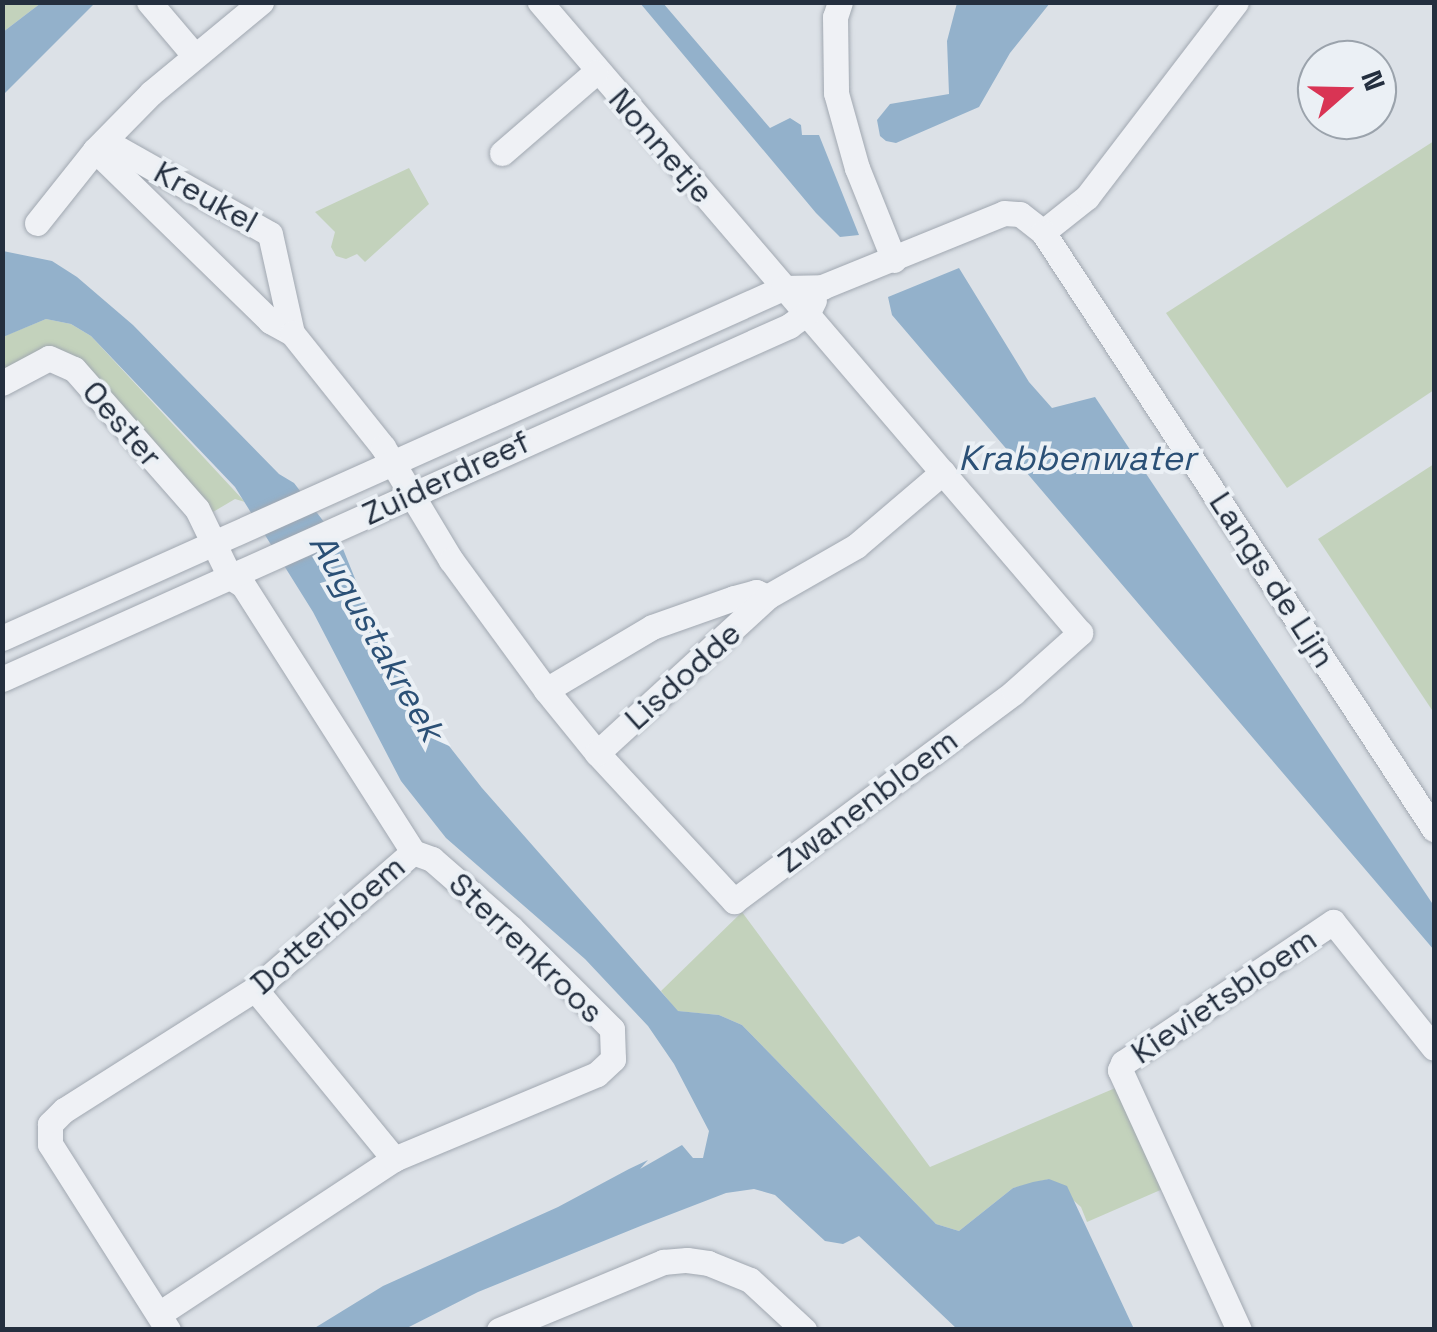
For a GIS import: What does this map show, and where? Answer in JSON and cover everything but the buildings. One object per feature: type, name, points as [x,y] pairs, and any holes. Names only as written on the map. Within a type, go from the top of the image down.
[{"type":"street","points":[[149,2],[194,55]]},
{"type":"street","points":[[37,223],[100,146],[194,55],[261,2]]},
{"type":"street","name":"Nonnetje","points":[[540,2],[596,72],[808,312]]},
{"type":"street","points":[[1042,232],[1087,198],[1236,2]]},
{"type":"street","points":[[830,8],[836,94],[856,168],[894,260]]},
{"type":"street","points":[[502,153],[596,72]]},
{"type":"street","name":"Kreukel","points":[[100,146],[270,234],[292,333]]},
{"type":"street","name":"Kreukel","points":[[100,146],[270,321],[292,333],[392,462],[408,493]]},
{"type":"street","name":"Zuiderdreef","points":[[2,638],[783,288],[822,288],[1004,213],[1033,220],[1042,232]]},
{"type":"street","name":"Langs de Lijn","points":[[1042,232],[1434,829]]},
{"type":"street","points":[[808,312],[822,288]]},
{"type":"street","name":"Zuiderdreef","points":[[2,678],[408,493],[789,326],[808,312]]},
{"type":"street","name":"Zwanenbloem","points":[[408,493],[482,605],[596,753],[734,901],[1014,692],[1080,633],[808,312]]},
{"type":"street","name":"Oester","points":[[2,383],[49,358],[74,369],[196,509],[216,542]]},
{"type":"street","name":"Lisdodde","points":[[596,753],[767,597],[856,546],[944,472]]},
{"type":"street","name":"Dotterbloem","points":[[163,1322],[50,1144],[50,1124],[64,1110],[255,988],[413,852],[253,601],[230,577],[216,542]]},
{"type":"street","name":"Lisdodde","points":[[546,690],[652,627],[756,592],[767,597]]},
{"type":"street","name":"Sterrenkroos","points":[[163,1322],[394,1159],[597,1074],[613,1059],[616,1044],[612,1029],[511,928],[432,858],[413,852]]},
{"type":"street","name":"Kievietsbloem","points":[[1239,1330],[1120,1070],[1124,1063],[1333,922],[1434,1048]]},
{"type":"street","points":[[255,988],[394,1159]]},
{"type":"street","points":[[499,1330],[663,1262],[687,1260],[708,1263],[750,1280],[804,1330]]},
{"type":"green space","points":[[3,3],[41,3],[3,32]]},
{"type":"green space","points":[[1434,141],[1434,390],[1287,488],[1166,313]]},
{"type":"green space","points":[[409,168],[429,204],[365,262],[357,254],[346,259],[336,256],[331,247],[335,232],[315,212]]},
{"type":"green space","points":[[46,319],[71,324],[91,336],[245,502],[235,499],[213,512],[70,358],[3,372],[2,337]]},
{"type":"green space","points":[[1434,464],[1434,713],[1318,539]]},
{"type":"green space","points":[[742,912],[930,1167],[1120,1086],[1165,1188],[1087,1222],[1081,1207],[1049,1179],[1013,1188],[959,1231],[936,1224],[742,1025],[719,1015],[677,1011],[661,991]]},
{"type":"water","points":[[41,3],[95,3],[3,95],[3,32]]},
{"type":"water","points":[[640,3],[663,3],[770,128],[790,118],[801,125],[802,135],[819,135],[859,235],[840,237],[816,213]]},
{"type":"water","points":[[957,3],[1050,3],[1010,53],[979,107],[896,143],[886,141],[880,136],[877,120],[890,104],[949,94],[947,41]]},
{"type":"water","name":"Augustakreek","points":[[3,251],[52,261],[77,277],[133,325],[279,474],[294,483],[341,544],[379,638],[413,700],[482,788],[678,1011],[719,1015],[742,1025],[936,1224],[959,1231],[1013,1188],[1033,1182],[1049,1179],[1067,1186],[1134,1329],[957,1329],[859,1236],[843,1244],[825,1241],[775,1195],[754,1189],[726,1193],[643,1225],[478,1292],[405,1329],[313,1329],[383,1286],[558,1207],[648,1160],[640,1169],[682,1145],[693,1158],[703,1158],[709,1131],[674,1064],[648,1026],[585,959],[446,838],[401,781],[313,612],[235,487],[91,336],[71,324],[46,319],[3,337]]},
{"type":"water","name":"Krabbenwater","points":[[959,268],[1029,382],[1052,408],[1095,397],[1434,906],[1434,950],[892,315],[888,297]]}]
